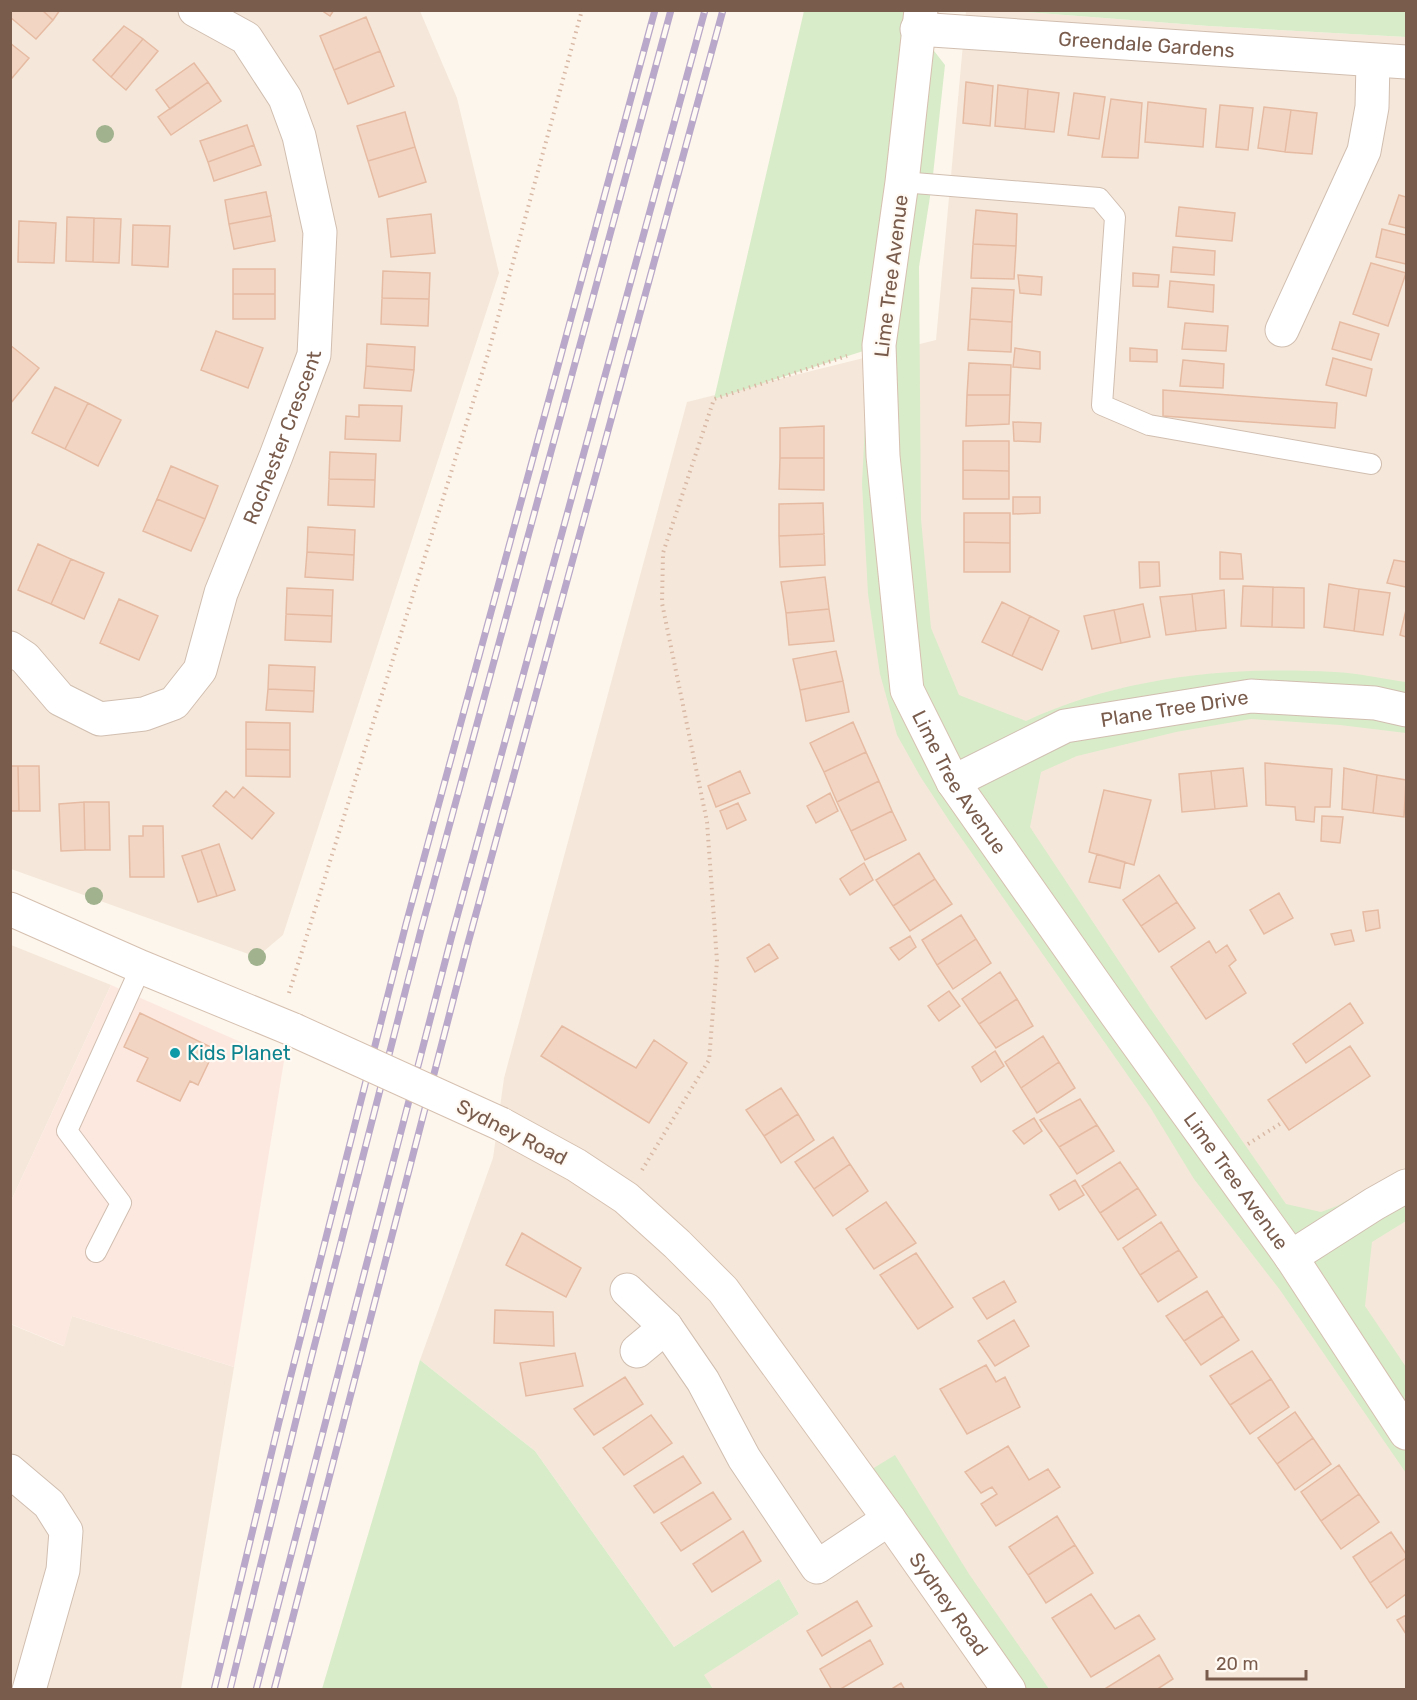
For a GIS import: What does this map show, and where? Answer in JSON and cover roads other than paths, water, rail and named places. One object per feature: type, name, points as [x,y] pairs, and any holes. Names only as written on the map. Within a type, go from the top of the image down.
[{"type":"street","name":"Rochester Crescent","points":[[10,648],[25,658],[60,699],[100,719],[144,714],[174,703],[200,669],[221,592],[314,355],[320,232],[299,136],[285,98],[246,38],[195,10]]},
{"type":"street","name":"Greendale Gardens","points":[[919,20],[1373,61],[1407,62]]},
{"type":"street","name":"Lime Tree Avenue","points":[[919,20],[902,182],[879,345],[883,456],[907,690],[953,782],[1291,1257],[1407,1433]]},
{"type":"street","points":[[1282,330],[1364,151],[1372,107],[1373,61]]},
{"type":"street","name":"Plane Tree Drive","points":[[953,782],[1065,726],[1251,696],[1375,703],[1407,710]]},
{"type":"street","name":"Sydney Road","points":[[10,909],[141,967],[290,1015],[501,1124],[576,1165],[626,1198],[723,1290],[1009,1689]]},
{"type":"street","points":[[1291,1257],[1374,1204],[1407,1186]]},
{"type":"street","points":[[627,1290],[666,1327],[703,1381],[744,1458],[817,1567],[889,1519]]},
{"type":"street","points":[[638,1351],[666,1327]]},
{"type":"street","points":[[10,1472],[49,1504],[66,1531],[63,1570],[29,1689]]},
{"type":"lane","points":[[902,182],[1099,198],[1116,217],[1102,405],[1149,425],[1371,464]]},
{"type":"lane","points":[[96,1252],[121,1203],[67,1131],[141,967]]},
{"type":"railway","points":[[214,1690],[279,1422],[406,924],[655,10]]},
{"type":"railway","points":[[230,1690],[311,1359],[421,930],[671,10]]},
{"type":"railway","points":[[256,1690],[452,935],[705,10]]},
{"type":"railway","points":[[274,1690],[468,943],[723,10]]},
{"type":"place","name":"Kids Planet","points":[[175,1053]]}]
